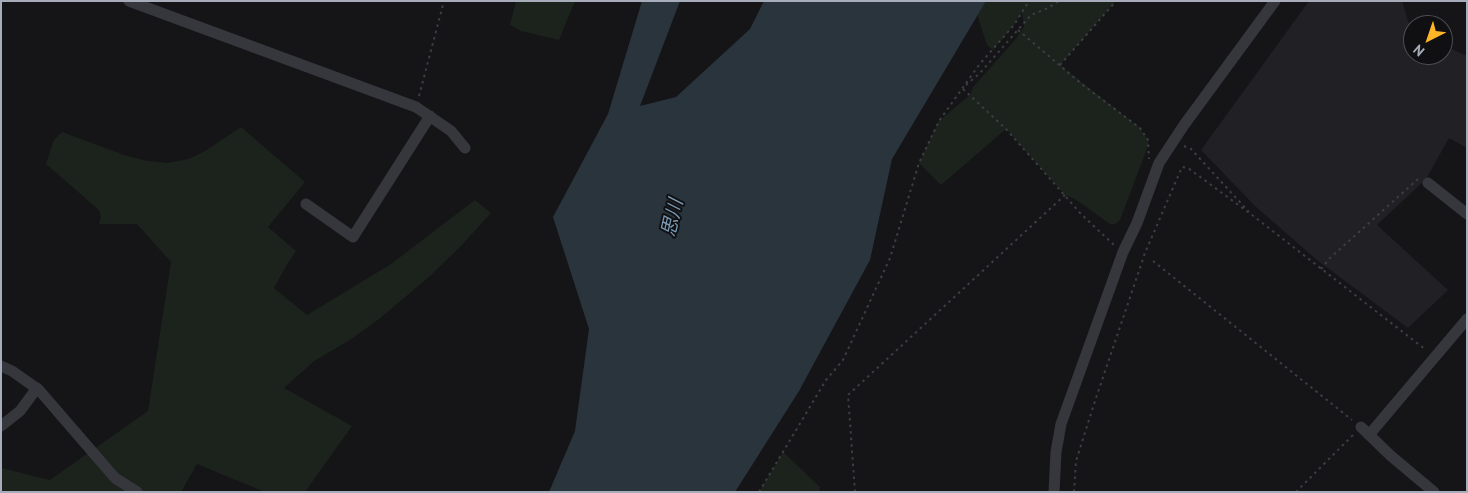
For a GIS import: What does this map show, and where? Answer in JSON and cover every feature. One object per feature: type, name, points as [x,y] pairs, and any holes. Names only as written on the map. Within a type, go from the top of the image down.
[{"type":"street","points":[[129,1],[416,107],[451,131],[465,148]]},
{"type":"street","points":[[1054,492],[1056,452],[1062,424],[1123,252],[1137,223],[1159,163],[1169,145],[1275,1]]},
{"type":"street","points":[[306,204],[353,237],[430,116]]},
{"type":"street","points":[[1428,184],[1466,211]]},
{"type":"street","points":[[1431,491],[1365,431],[1436,358],[1467,319]]},
{"type":"street","points":[[1,366],[37,388],[115,478],[137,492]]},
{"type":"street","points":[[1,426],[20,411],[37,388]]},
{"type":"path","points":[[416,107],[444,1]]},
{"type":"path","points":[[759,492],[826,380],[843,360],[890,258],[919,163],[928,141],[939,121],[979,65],[1014,26],[1029,1]]},
{"type":"path","points":[[963,88],[980,73],[1031,15],[1059,1]]},
{"type":"path","points":[[1060,65],[1116,1]]},
{"type":"path","points":[[1018,30],[1140,128],[1148,140],[1150,163]]},
{"type":"path","points":[[963,88],[1006,128],[1081,214],[1123,252]]},
{"type":"path","points":[[1169,145],[1182,145],[1191,149],[1252,215]]},
{"type":"path","points":[[1074,492],[1076,461],[1102,382],[1145,253],[1182,167],[1188,168],[1252,215],[1436,358]]},
{"type":"path","points":[[1321,269],[1330,258],[1419,178],[1428,184]]},
{"type":"path","points":[[855,492],[848,395],[1065,195]]},
{"type":"path","points":[[1152,261],[1365,431],[1296,492]]},
{"type":"shaded area","points":[[516,1],[575,1],[559,40],[521,31],[510,25]]},
{"type":"shaded area","points":[[986,1],[1116,1],[1060,65],[1140,128],[1148,140],[1148,146],[1120,220],[1115,224],[1110,224],[1075,199],[1065,195],[1006,129],[941,185],[919,163],[939,121],[970,95],[973,87],[1015,40],[1024,27],[1022,12],[1014,25],[993,50],[987,45],[977,14]]},
{"type":"shaded area","points":[[1309,1],[1402,1],[1406,15],[1403,15],[1403,65],[1453,65],[1453,50],[1467,56],[1467,148],[1449,138],[1426,179],[1377,225],[1448,290],[1408,328],[1317,260],[1255,206],[1201,150]]},
{"type":"shaded area","points":[[241,127],[305,182],[268,227],[296,251],[274,288],[307,315],[391,264],[475,200],[491,213],[429,277],[379,319],[350,340],[314,361],[284,388],[352,426],[305,492],[265,492],[197,464],[181,492],[1,492],[1,468],[50,480],[148,411],[171,262],[137,224],[99,224],[101,217],[99,210],[46,164],[54,140],[62,132],[124,155],[147,161],[168,163],[189,159],[205,151]]},
{"type":"shaded area","points":[[783,452],[820,487],[819,492],[759,492]]},
{"type":"water","name":"思川","points":[[642,1],[680,1],[640,106],[676,97],[750,29],[764,1],[986,1],[892,159],[870,260],[799,391],[735,492],[549,492],[575,431],[589,329],[553,217],[608,114]]}]
